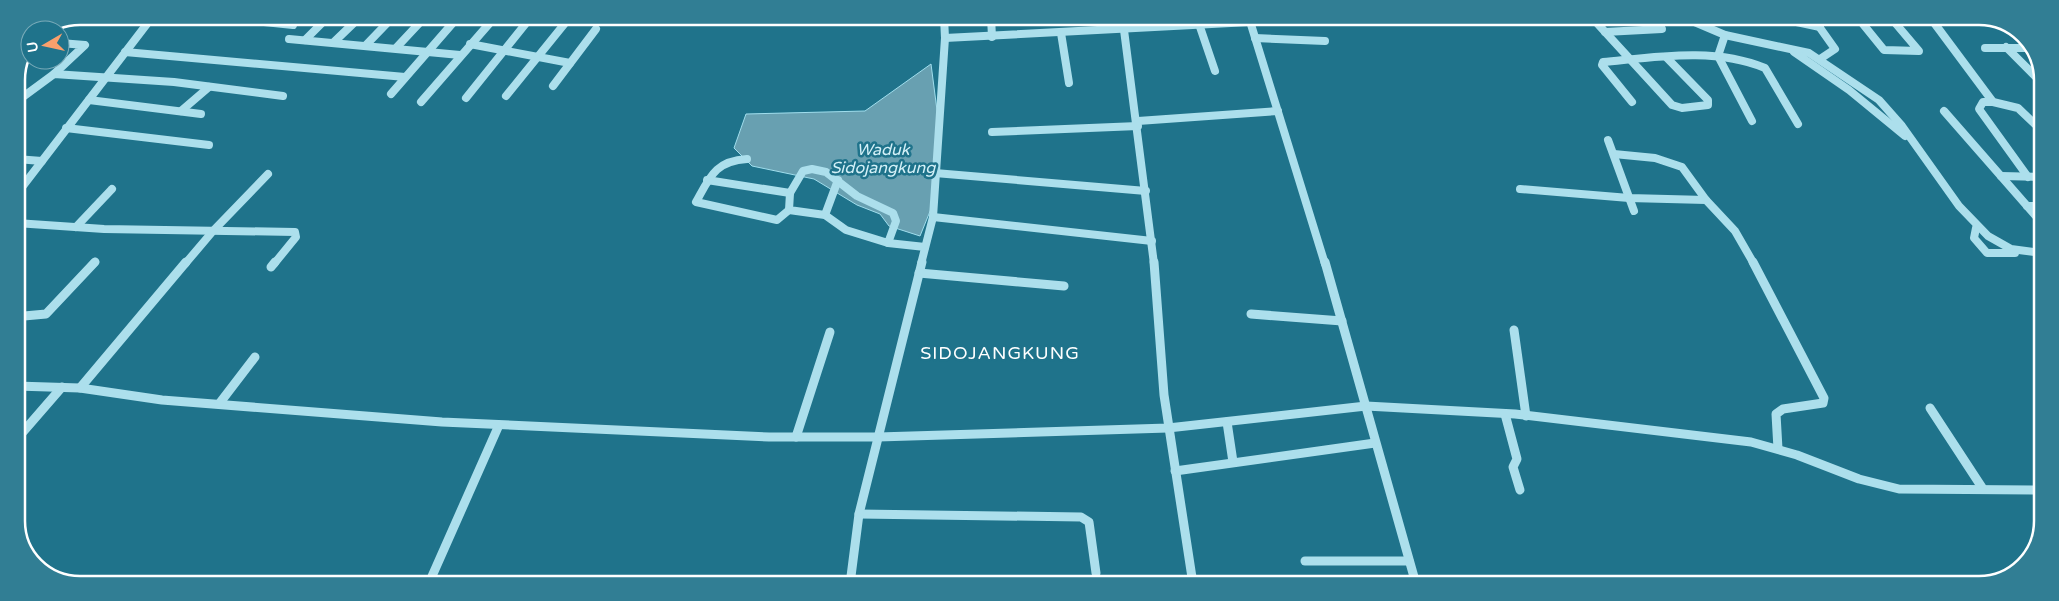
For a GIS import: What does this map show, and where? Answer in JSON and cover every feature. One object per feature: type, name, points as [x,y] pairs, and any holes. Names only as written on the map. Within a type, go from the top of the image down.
[{"type":"street","points":[[25,183],[146,25]]},
{"type":"street","points":[[305,40],[319,25]]},
{"type":"street","points":[[334,42],[351,25]]},
{"type":"street","points":[[366,45],[385,25]]},
{"type":"street","points":[[396,48],[418,25]]},
{"type":"street","points":[[391,94],[451,25]]},
{"type":"street","points":[[421,102],[488,25]]},
{"type":"street","points":[[466,98],[524,25]]},
{"type":"street","points":[[506,96],[563,25]]},
{"type":"street","points":[[851,576],[859,514],[932,217],[944,25]]},
{"type":"street","points":[[991,25],[992,37]]},
{"type":"street","points":[[945,38],[1124,30],[1187,25]]},
{"type":"street","points":[[1199,25],[1216,71]]},
{"type":"street","points":[[1251,25],[1342,321],[1413,576]]},
{"type":"street","points":[[1599,25],[1672,105],[1682,108],[1708,105],[1708,100],[1667,58]]},
{"type":"street","points":[[1701,25],[1725,35],[1809,53],[1879,100],[1902,126],[1908,137],[1976,228],[1992,240],[2012,250],[2025,253]]},
{"type":"street","points":[[1810,25],[1820,27],[1835,50],[1820,59]]},
{"type":"street","points":[[1864,25],[1884,50],[1919,51],[1897,25]]},
{"type":"street","points":[[1936,25],[1993,102]]},
{"type":"street","points":[[1605,32],[1662,29]]},
{"type":"street","points":[[553,86],[596,30]]},
{"type":"street","points":[[1124,30],[1138,124],[1152,241],[1168,428],[1192,576]]},
{"type":"street","points":[[1061,33],[1069,84]]},
{"type":"street","points":[[1725,35],[1718,56],[1752,122]]},
{"type":"street","points":[[1255,38],[1325,41]]},
{"type":"street","points":[[289,39],[366,45],[460,56]]},
{"type":"street","points":[[70,44],[85,46],[70,60]]},
{"type":"street","points":[[470,44],[570,63]]},
{"type":"street","points":[[2006,47],[2034,75]]},
{"type":"street","points":[[1788,48],[1824,70],[1868,105],[1887,124],[1908,137]]},
{"type":"street","points":[[1985,48],[2023,48]]},
{"type":"street","points":[[125,52],[405,77]]},
{"type":"street","points":[[1632,102],[1602,65],[1603,62],[1630,59],[1718,56],[1756,63],[1765,68],[1798,124]]},
{"type":"street","points":[[25,95],[58,70]]},
{"type":"street","points":[[54,74],[209,87],[283,96]]},
{"type":"street","points":[[1844,87],[1854,83]]},
{"type":"street","points":[[181,111],[209,87]]},
{"type":"street","points":[[89,100],[201,114]]},
{"type":"street","points":[[2028,176],[1978,106],[1983,102],[1993,102],[2018,108],[2034,123]]},
{"type":"street","points":[[992,132],[1138,124],[1278,111]]},
{"type":"street","points":[[1944,111],[2034,214]]},
{"type":"street","points":[[66,128],[209,145]]},
{"type":"street","points":[[1608,140],[1634,211]]},
{"type":"street","points":[[1614,154],[1655,158],[1682,166],[1706,200],[1739,238],[1772,296],[1824,398],[1823,403],[1783,409],[1776,414],[1778,449]]},
{"type":"street","points":[[25,159],[42,161]]},
{"type":"street","points":[[747,159],[731,160],[707,180],[696,198],[698,203],[777,220],[782,218],[789,210],[790,193],[803,170],[830,172],[855,195],[893,212],[896,216],[896,221],[888,243]]},
{"type":"street","points":[[935,173],[1146,192]]},
{"type":"street","points":[[80,388],[214,231],[268,174]]},
{"type":"street","points":[[2001,176],[2034,176]]},
{"type":"street","points":[[707,180],[790,193]]},
{"type":"street","points":[[825,215],[838,180]]},
{"type":"street","points":[[76,227],[112,189]]},
{"type":"street","points":[[1520,189],[1629,198],[1706,200]]},
{"type":"street","points":[[2027,206],[2034,206]]},
{"type":"street","points":[[789,210],[825,215],[846,230],[888,243],[925,247]]},
{"type":"street","points":[[932,217],[1152,241]]},
{"type":"street","points":[[25,224],[76,227],[295,232],[296,237],[271,267]]},
{"type":"street","points":[[1976,228],[1974,238],[1987,253],[2034,253]]},
{"type":"street","points":[[25,316],[46,314],[95,262]]},
{"type":"street","points":[[919,273],[1064,286]]},
{"type":"street","points":[[1251,314],[1342,321]]},
{"type":"street","points":[[1514,330],[1526,416]]},
{"type":"street","points":[[796,437],[830,332]]},
{"type":"street","points":[[219,404],[254,357]]},
{"type":"street","points":[[25,386],[80,388],[162,400],[499,425],[796,437],[878,437],[1168,428],[1366,406],[1505,414],[1751,442],[1778,449],[1859,479],[1899,489],[2034,490]]},
{"type":"street","points":[[25,430],[62,387]]},
{"type":"street","points":[[1930,408],[1983,489]]},
{"type":"street","points":[[1505,414],[1517,459],[1513,467],[1520,490]]},
{"type":"street","points":[[1227,422],[1233,462]]},
{"type":"street","points":[[432,576],[499,425]]},
{"type":"street","points":[[1175,471],[1375,443]]},
{"type":"street","points":[[859,514],[1081,517],[1089,522],[1093,564],[1096,573]]},
{"type":"street","points":[[1305,561],[1408,561]]},
{"type":"water","name":"Waduk Sidojangkung","points":[[931,64],[938,118],[933,204],[920,236],[889,226],[880,214],[857,205],[814,179],[752,166],[734,148],[746,114],[865,111]]},
{"type":"district","name":"SIDOJANGKUNG","points":[[1000,353]]}]
